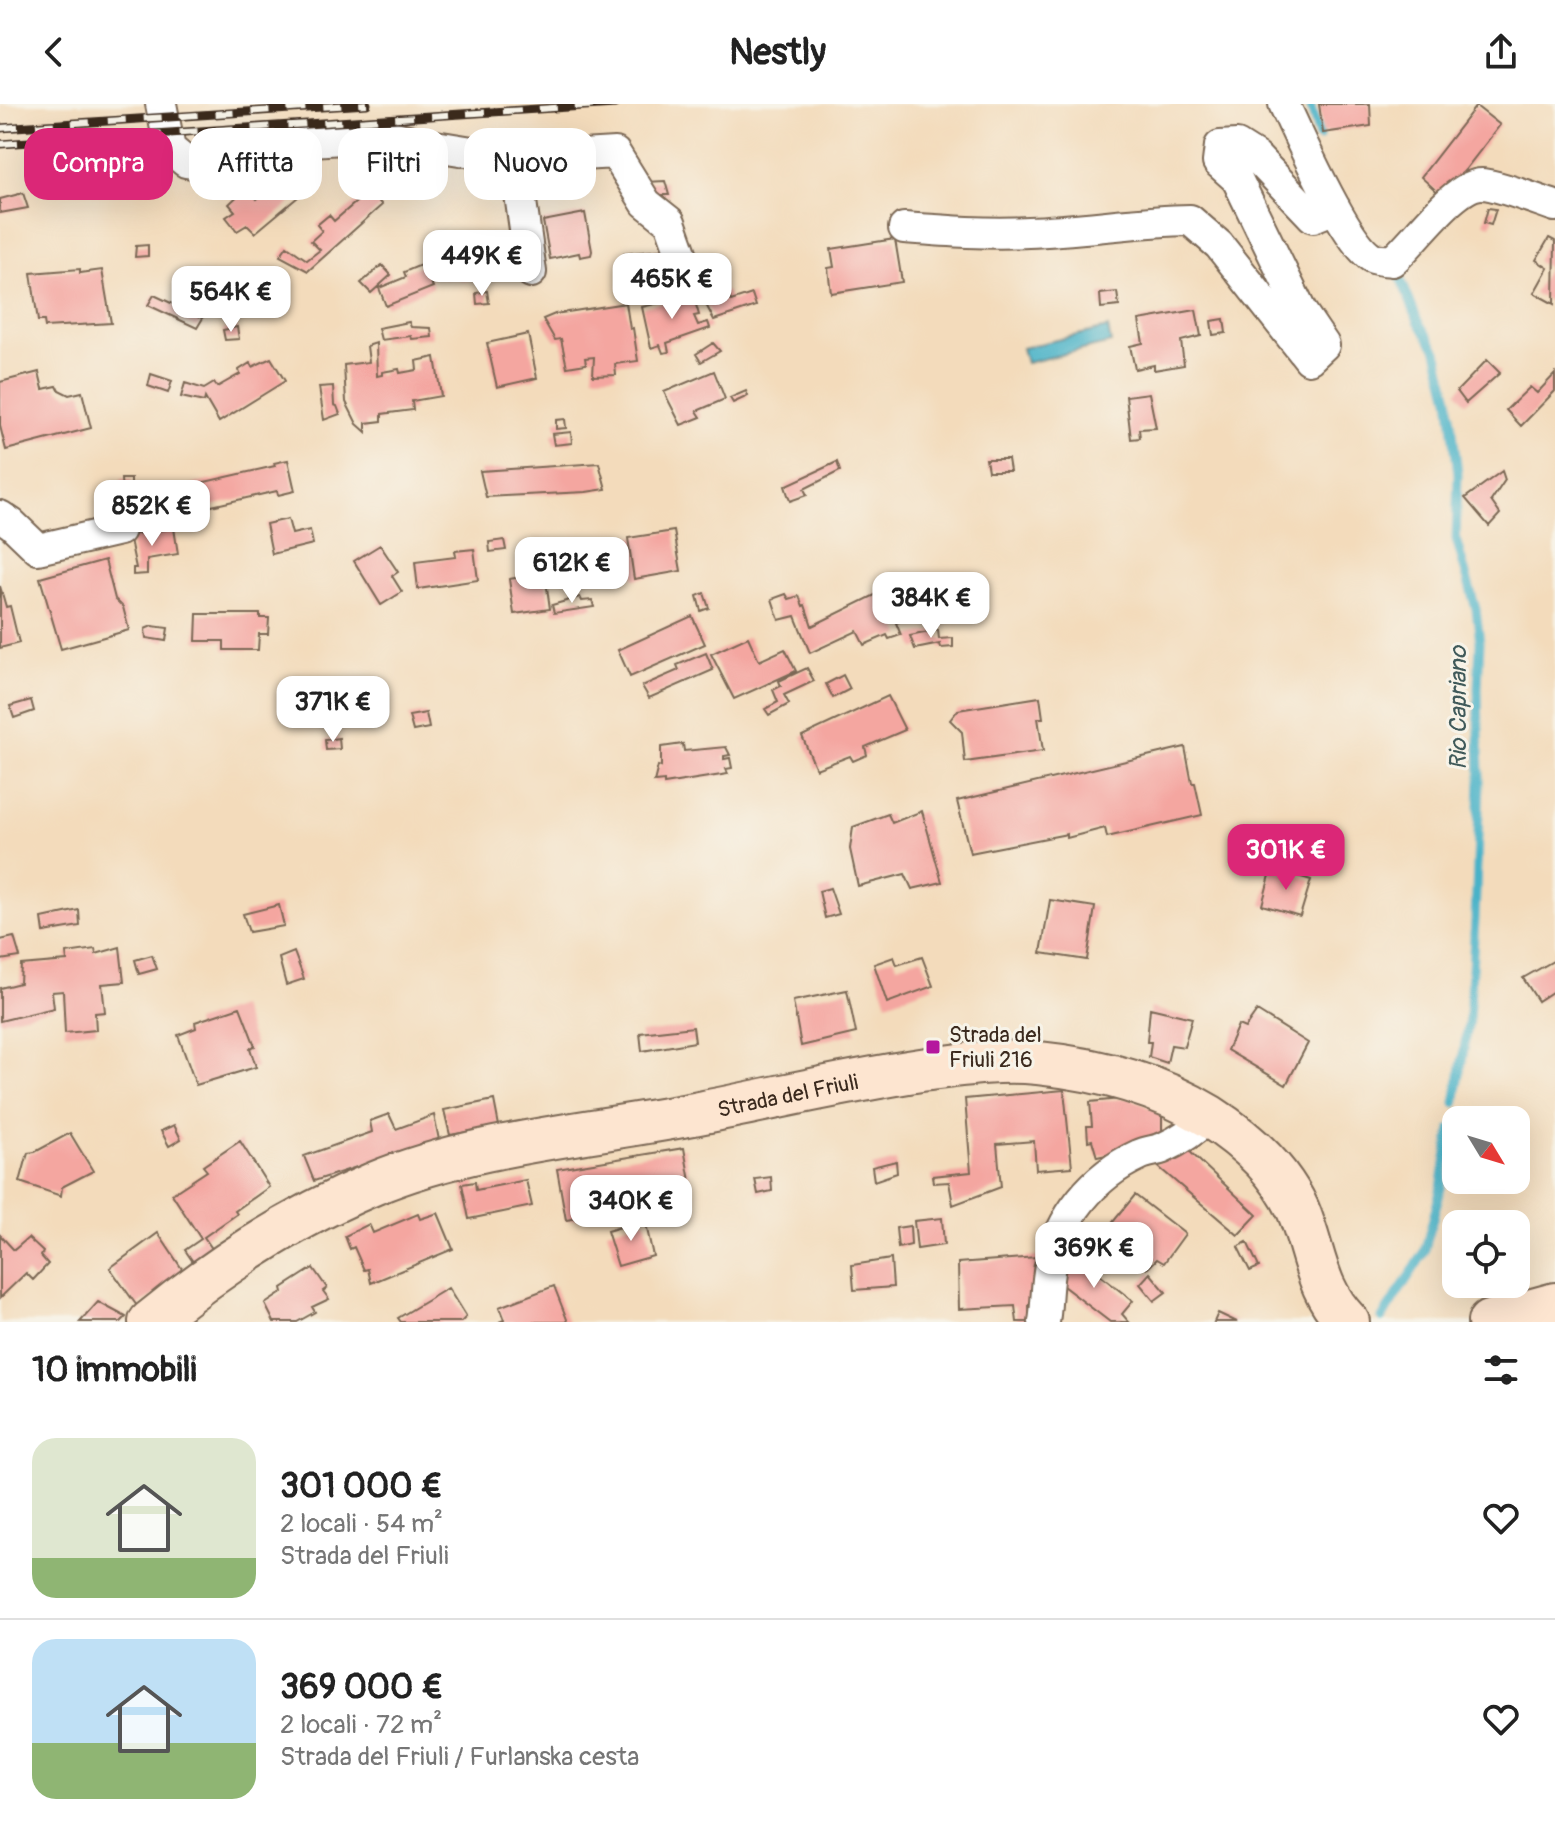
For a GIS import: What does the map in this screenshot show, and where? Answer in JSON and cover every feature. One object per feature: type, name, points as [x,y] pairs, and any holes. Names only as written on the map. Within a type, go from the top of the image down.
[{"type":"main road","name":"Strada del Friuli","points":[[150,1322],[192,1287],[268,1238],[375,1183],[434,1163],[882,1076],[995,1062],[1039,1063],[1137,1083],[1173,1096],[1237,1136],[1273,1168],[1297,1209],[1324,1292],[1348,1322]]},
{"type":"main road","points":[[1489,1322],[1555,1304]]},
{"type":"street","points":[[161,104],[170,149],[186,162],[203,164],[311,141],[391,136],[464,151]]},
{"type":"street","points":[[1284,104],[1335,208],[1372,258],[1392,261],[1462,191],[1482,184],[1555,206]]},
{"type":"street","points":[[904,228],[972,234],[1015,233],[1190,220],[1219,245],[1309,359],[1324,345],[1301,311],[1237,179],[1218,162],[1220,146],[1237,145],[1256,157],[1313,217],[1335,208]]},
{"type":"street","points":[[596,154],[615,153],[646,203],[670,222],[692,284]]},
{"type":"street","points":[[521,200],[531,272]]},
{"type":"street","points":[[0,516],[38,549],[120,530]]},
{"type":"street","points":[[1044,1322],[1050,1264],[1064,1221],[1080,1198],[1119,1167],[1141,1154],[1161,1149],[1192,1133],[1209,1117]]},
{"type":"water","points":[[1108,328],[1111,343],[1026,363],[1022,348]]},
{"type":"building","points":[[1319,104],[1370,104],[1371,126],[1323,133]]},
{"type":"building","points":[[1476,106],[1500,125],[1442,196],[1421,177]]},
{"type":"building","points":[[665,181],[669,195],[646,195],[646,182]]},
{"type":"building","points":[[23,193],[28,208],[0,213],[0,199]]},
{"type":"building","points":[[233,200],[294,200],[255,233],[247,225],[237,231],[226,217],[235,211],[229,204]]},
{"type":"building","points":[[358,200],[377,200],[382,205],[308,271],[280,256],[287,246],[307,260],[320,250],[311,241],[322,231],[317,225],[329,215],[334,221]]},
{"type":"building","points":[[1488,208],[1496,209],[1491,225],[1484,223]]},
{"type":"building","points":[[585,213],[591,255],[580,257],[579,253],[550,259],[543,221]]},
{"type":"building","points":[[1549,238],[1555,241],[1554,304],[1534,293],[1548,268],[1536,260]]},
{"type":"building","points":[[895,239],[902,282],[831,293],[828,268],[834,267],[831,249]]},
{"type":"building","points":[[507,241],[513,268],[461,281],[459,276],[443,279],[442,273],[446,271],[443,259],[476,249],[475,245],[484,243],[486,247]]},
{"type":"building","points":[[148,245],[148,256],[135,257],[136,246]]},
{"type":"building","points":[[670,249],[686,290],[650,298],[649,288],[627,290],[624,254]]},
{"type":"building","points":[[423,264],[433,287],[386,306],[379,288],[406,277],[404,272]]},
{"type":"building","points":[[382,265],[391,275],[371,293],[361,283]]},
{"type":"building","points":[[80,269],[80,273],[102,270],[111,323],[45,327],[44,321],[38,321],[31,273]]},
{"type":"building","points":[[487,291],[489,303],[477,304],[476,293]]},
{"type":"building","points":[[727,291],[731,301],[752,294],[756,306],[714,320],[700,293],[714,295]]},
{"type":"building","points":[[1117,292],[1119,306],[1101,308],[1100,294]]},
{"type":"building","points":[[154,295],[203,318],[197,328],[148,305]]},
{"type":"building","points":[[693,295],[699,315],[694,316],[698,325],[708,322],[710,328],[667,343],[669,352],[663,353],[660,345],[651,348],[642,307]]},
{"type":"building","points":[[626,303],[638,361],[615,364],[616,375],[593,376],[594,357],[585,358],[586,364],[567,367],[561,339],[555,340],[543,319],[555,314]]},
{"type":"building","points":[[1196,310],[1201,336],[1181,341],[1184,365],[1154,370],[1154,365],[1135,369],[1130,346],[1143,343],[1139,320]]},
{"type":"building","points":[[1224,319],[1226,333],[1213,335],[1211,321]]},
{"type":"building","points":[[409,322],[411,327],[431,328],[432,337],[381,340],[378,328]]},
{"type":"building","points":[[237,327],[239,339],[225,340],[223,330]]},
{"type":"building","points":[[528,334],[537,378],[497,387],[487,343]]},
{"type":"building","points":[[376,343],[377,376],[399,369],[400,373],[417,370],[416,361],[435,357],[441,396],[412,401],[413,410],[382,414],[382,421],[366,423],[366,432],[357,424],[346,402],[344,365],[369,362],[367,346]]},
{"type":"building","points":[[713,343],[720,351],[701,362],[696,354]]},
{"type":"building","points":[[271,358],[285,381],[219,422],[205,398],[204,402],[181,397],[185,383],[204,389],[214,383],[217,387],[240,374],[239,370],[250,363],[252,367]]},
{"type":"building","points":[[1487,360],[1500,373],[1466,403],[1457,391]]},
{"type":"building","points":[[714,371],[725,399],[697,411],[701,417],[681,425],[664,392]]},
{"type":"building","points":[[39,372],[43,389],[57,386],[69,395],[82,392],[91,428],[6,450],[0,426],[0,382]]},
{"type":"building","points":[[151,374],[172,381],[168,393],[148,386]]},
{"type":"building","points":[[1555,374],[1555,391],[1521,426],[1506,410],[1530,387],[1537,393]]},
{"type":"building","points":[[333,386],[334,405],[340,414],[324,420],[319,387]]},
{"type":"building","points":[[746,391],[748,396],[733,403],[730,398]]},
{"type":"building","points":[[1149,393],[1156,428],[1139,429],[1140,438],[1131,439],[1126,396]]},
{"type":"building","points":[[565,419],[566,428],[556,429],[556,420]]},
{"type":"building","points":[[571,432],[572,443],[554,445],[552,434]]},
{"type":"building","points":[[986,459],[1008,459],[1010,471],[988,471]]},
{"type":"building","points":[[288,460],[295,491],[278,495],[277,491],[194,510],[187,486],[275,466],[274,463]]},
{"type":"building","points":[[837,462],[840,471],[804,489],[807,495],[790,501],[785,486]]},
{"type":"building","points":[[599,463],[606,489],[586,492],[486,497],[480,471]]},
{"type":"building","points":[[1502,471],[1505,480],[1491,501],[1500,514],[1489,526],[1465,498]]},
{"type":"building","points":[[121,479],[131,479],[131,493],[122,493]]},
{"type":"building","points":[[160,484],[161,491],[182,486],[187,512],[133,524],[132,521],[125,522],[122,501],[148,494],[147,488]]},
{"type":"building","points":[[288,519],[292,534],[310,530],[313,544],[272,554],[266,524]]},
{"type":"building","points":[[174,528],[178,554],[147,559],[147,574],[133,575],[133,568],[136,568],[129,535]]},
{"type":"building","points":[[674,531],[681,571],[634,579],[628,538]]},
{"type":"building","points":[[504,540],[506,550],[490,552],[489,542]]},
{"type":"building","points":[[380,545],[398,572],[392,576],[402,592],[381,605],[354,561]]},
{"type":"building","points":[[474,549],[478,580],[418,589],[415,562],[456,557],[455,551]]},
{"type":"building","points":[[105,560],[115,599],[123,607],[129,630],[61,649],[40,578]]},
{"type":"building","points":[[545,573],[550,609],[514,614],[509,579]]},
{"type":"building","points":[[0,586],[6,607],[10,606],[19,643],[0,648]]},
{"type":"building","points":[[887,589],[900,621],[896,623],[901,635],[889,639],[887,635],[864,645],[857,631],[810,653],[795,616],[779,620],[772,599],[786,594],[789,599],[799,596],[812,626]]},
{"type":"building","points":[[704,593],[709,608],[701,611],[697,596]]},
{"type":"building","points":[[580,597],[582,601],[592,600],[594,607],[554,613],[552,605]]},
{"type":"building","points":[[197,614],[260,614],[260,618],[269,618],[268,634],[259,634],[258,650],[224,650],[224,641],[196,641]]},
{"type":"building","points":[[692,616],[705,644],[630,677],[618,650]]},
{"type":"building","points":[[152,626],[168,628],[166,641],[146,638],[145,629]]},
{"type":"building","points":[[938,630],[939,639],[953,638],[953,647],[941,648],[940,644],[915,649],[910,636]]},
{"type":"building","points":[[748,637],[759,661],[785,649],[796,671],[734,699],[711,654]]},
{"type":"building","points":[[706,653],[713,670],[649,698],[642,686],[679,670],[677,665]]},
{"type":"building","points":[[807,668],[814,681],[784,695],[789,704],[769,715],[765,709],[778,702],[773,690],[781,686],[779,681]]},
{"type":"building","points":[[843,675],[850,689],[833,698],[826,684]]},
{"type":"building","points":[[888,696],[905,730],[865,747],[867,755],[853,761],[850,756],[816,769],[802,736]]},
{"type":"building","points":[[1040,697],[1043,718],[1038,718],[1043,751],[965,762],[962,732],[950,720],[958,710]]},
{"type":"building","points":[[31,700],[34,711],[14,718],[10,706]]},
{"type":"building","points":[[426,713],[429,728],[413,731],[409,716]]},
{"type":"building","points":[[339,738],[340,749],[326,750],[325,740]]},
{"type":"building","points":[[683,744],[684,751],[726,747],[730,755],[724,756],[724,759],[730,758],[732,768],[726,769],[728,774],[664,784],[664,781],[654,782],[658,766],[661,767],[661,747]]},
{"type":"building","points":[[1185,747],[1202,815],[1107,837],[1105,828],[1067,838],[1067,834],[970,853],[957,801]]},
{"type":"building","points":[[922,811],[942,882],[912,889],[905,874],[858,886],[850,849],[853,827],[888,814],[892,823]]},
{"type":"building","points":[[1272,868],[1311,880],[1300,916],[1262,905]]},
{"type":"building","points":[[830,888],[839,914],[825,918],[819,891]]},
{"type":"building","points":[[1050,900],[1095,907],[1087,960],[1041,953]]},
{"type":"building","points":[[279,905],[284,926],[249,932],[243,914]]},
{"type":"building","points":[[79,910],[80,926],[44,932],[42,918]]},
{"type":"building","points":[[14,937],[20,957],[0,960],[0,940]]},
{"type":"building","points":[[120,947],[124,982],[102,984],[105,1012],[95,1013],[96,1030],[65,1033],[63,991],[52,992],[54,1008],[0,1021],[0,988],[20,983],[21,965],[67,961],[66,953],[95,949],[96,954]]},
{"type":"building","points":[[294,952],[304,979],[286,985],[279,958]]},
{"type":"building","points":[[152,955],[157,969],[139,974],[135,960]]},
{"type":"building","points":[[894,957],[897,965],[922,957],[933,986],[887,1003],[874,964]]},
{"type":"building","points":[[1555,960],[1555,990],[1538,1001],[1523,978]]},
{"type":"building","points":[[847,990],[856,1033],[801,1046],[793,1001]]},
{"type":"building","points":[[240,1007],[255,1046],[250,1048],[256,1067],[196,1085],[178,1035],[196,1028],[195,1022]]},
{"type":"building","points":[[1150,1008],[1192,1018],[1184,1047],[1171,1045],[1167,1063],[1149,1057]]},
{"type":"building","points":[[1257,1011],[1308,1043],[1286,1085],[1227,1050],[1238,1025],[1245,1028]]},
{"type":"building","points":[[693,1027],[695,1042],[642,1051],[640,1033]]},
{"type":"building","points":[[977,1032],[979,1048],[965,1050],[964,1033]]},
{"type":"building","points":[[1064,1090],[1072,1167],[1036,1170],[1034,1141],[997,1144],[1001,1187],[953,1205],[949,1182],[933,1183],[932,1176],[971,1172],[965,1099]]},
{"type":"building","points":[[1131,1098],[1162,1115],[1162,1143],[1097,1157],[1092,1140],[1088,1141],[1087,1126],[1092,1126],[1090,1102]]},
{"type":"building","points":[[494,1100],[499,1126],[450,1135],[444,1110]]},
{"type":"building","points":[[389,1114],[396,1129],[434,1115],[439,1140],[314,1181],[304,1156],[372,1132],[370,1121]]},
{"type":"building","points":[[174,1125],[181,1139],[169,1146],[161,1131]]},
{"type":"building","points":[[70,1133],[93,1171],[62,1187],[61,1196],[20,1182],[28,1153]]},
{"type":"building","points":[[240,1141],[269,1187],[204,1237],[215,1253],[196,1266],[185,1250],[201,1239],[172,1194],[207,1171],[203,1166]]},
{"type":"building","points":[[684,1148],[693,1198],[566,1220],[557,1169]]},
{"type":"building","points":[[1186,1148],[1257,1215],[1238,1235],[1155,1164]]},
{"type":"building","points":[[896,1161],[897,1173],[874,1181],[872,1167]]},
{"type":"building","points":[[771,1177],[772,1191],[758,1194],[755,1179]]},
{"type":"building","points":[[526,1180],[532,1206],[469,1219],[462,1184],[475,1182],[476,1190]]},
{"type":"building","points":[[1135,1195],[1185,1234],[1164,1263],[1157,1259],[1147,1269],[1104,1233]]},
{"type":"building","points":[[438,1213],[453,1249],[371,1283],[368,1269],[364,1270],[354,1247],[350,1249],[345,1236],[369,1224],[373,1233],[418,1214],[420,1219]]},
{"type":"building","points":[[942,1218],[944,1245],[917,1249],[914,1221]]},
{"type":"building","points":[[645,1220],[653,1256],[618,1266],[607,1231]]},
{"type":"building","points":[[910,1226],[911,1245],[898,1248],[896,1228]]},
{"type":"building","points":[[158,1233],[186,1275],[137,1306],[110,1268]]},
{"type":"building","points":[[0,1235],[14,1250],[28,1238],[43,1252],[41,1256],[48,1264],[33,1280],[26,1273],[0,1298]]},
{"type":"building","points":[[1247,1242],[1259,1267],[1250,1271],[1238,1247]]},
{"type":"building","points":[[1074,1255],[1133,1301],[1122,1314],[1129,1322],[1110,1322],[1054,1279]]},
{"type":"building","points":[[1037,1257],[1040,1304],[1029,1305],[1030,1322],[1017,1322],[1015,1306],[959,1309],[958,1263]]},
{"type":"building","points":[[891,1259],[893,1287],[854,1290],[852,1265]]},
{"type":"building","points":[[313,1268],[327,1288],[323,1291],[329,1299],[312,1307],[315,1312],[297,1322],[274,1322],[265,1304],[283,1292],[282,1288]]},
{"type":"building","points":[[1150,1273],[1166,1292],[1154,1301],[1140,1284]]},
{"type":"building","points":[[554,1286],[568,1322],[499,1322],[504,1320],[499,1307]]},
{"type":"building","points":[[448,1288],[466,1317],[461,1322],[401,1322],[398,1318]]},
{"type":"building","points":[[98,1302],[126,1317],[121,1322],[80,1322]]},
{"type":"building","points":[[1218,1313],[1237,1322],[1214,1322]]},
{"type":"waterway","name":"Rio Capriano","points":[[1310,104],[1319,137]]},
{"type":"waterway","name":"Rio Capriano","points":[[1400,277],[1418,321],[1437,351],[1449,398],[1458,474],[1456,539],[1476,609],[1480,642],[1480,780],[1475,920],[1469,1019],[1455,1103]]},
{"type":"waterway","name":"Rio Capriano","points":[[1382,1318],[1424,1253],[1442,1182]]},
{"type":"railway","points":[[0,128],[367,104]]},
{"type":"railway","points":[[0,144],[615,104]]},
{"type":"place","name":"Strada del Friuli 216","points":[[933,1047]]}]
